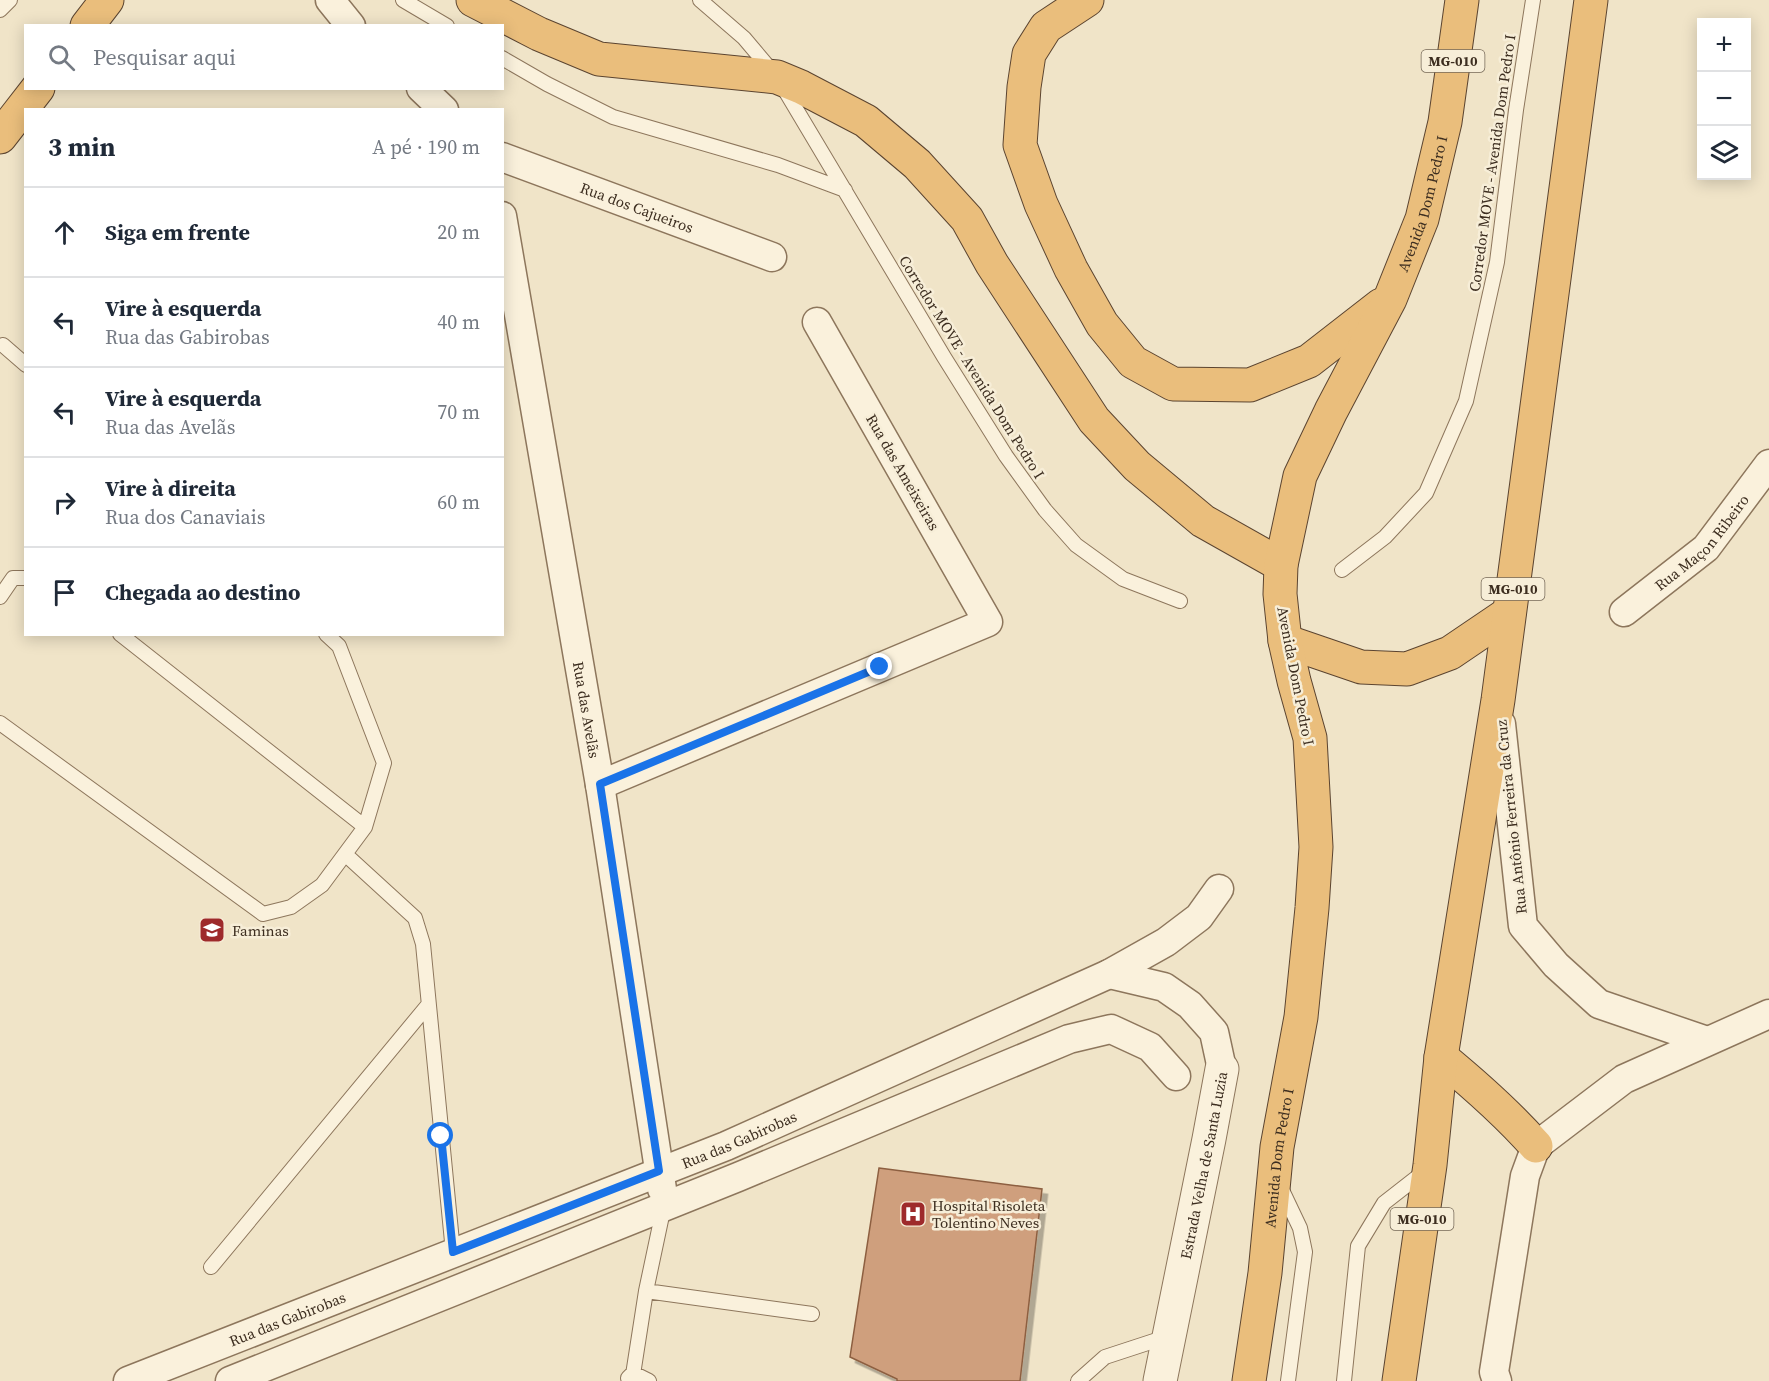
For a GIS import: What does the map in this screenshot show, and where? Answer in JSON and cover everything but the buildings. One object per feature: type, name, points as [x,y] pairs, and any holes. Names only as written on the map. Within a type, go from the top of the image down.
[{"type":"highway","points":[[89,24],[107,0]]},
{"type":"highway","points":[[473,0],[539,34],[599,59],[777,77],[866,121],[917,164],[967,219],[992,264],[1094,420],[1137,466],[1203,521],[1281,565]]},
{"type":"highway","points":[[1087,0],[1046,27],[1029,54],[1020,145],[1041,204],[1071,270],[1102,324],[1133,362],[1173,384],[1250,385],[1309,361],[1390,299]]},
{"type":"highway","name":"Avenida Dom Pedro I","points":[[1249,1381],[1264,1273],[1277,1147],[1301,1017],[1316,847],[1310,738],[1285,641],[1280,594],[1281,565],[1300,476],[1330,411],[1390,299],[1422,219],[1445,122],[1462,0]]},
{"type":"highway","name":"MG-010","points":[[1399,1381],[1429,1167],[1441,1057],[1498,700],[1591,0]]},
{"type":"highway","points":[[0,137],[36,90]]},
{"type":"highway","points":[[1285,641],[1361,667],[1407,669],[1450,653],[1509,613]]},
{"type":"highway","points":[[1441,1057],[1485,1092],[1515,1121],[1536,1146]]},
{"type":"street","points":[[330,0],[349,24]]},
{"type":"street","points":[[423,90],[442,108]]},
{"type":"street","name":"Rua dos Cajueiros","points":[[504,158],[772,257]]},
{"type":"street","name":"Rua das Avelãs","points":[[504,228],[600,784],[664,1206]]},
{"type":"street","name":"Rua das Ameixeiras","points":[[600,784],[988,622],[817,322]]},
{"type":"street","name":"Rua Maçon Ribeiro","points":[[1624,612],[1706,548],[1769,464]]},
{"type":"street","name":"Rua Antônio Ferreira da Cruz","points":[[1498,700],[1523,926],[1556,965],[1599,1004],[1707,1041]]},
{"type":"street","points":[[1108,974],[1166,942],[1199,917],[1220,889]]},
{"type":"street","name":"Rua das Gabirobas","points":[[128,1381],[726,1146],[1108,974]]},
{"type":"street","name":"Estrada Velha de Santa Luzia","points":[[1108,974],[1164,987],[1190,1005],[1214,1032],[1222,1069],[1160,1381]]},
{"type":"street","points":[[1496,1376],[1524,1176],[1536,1146],[1624,1079],[1769,1014]]},
{"type":"street","points":[[230,1381],[1069,1039],[1111,1029],[1150,1047],[1176,1076]]},
{"type":"lane","points":[[0,10],[10,0]]},
{"type":"lane","points":[[403,0],[444,24]]},
{"type":"lane","name":"Corredor MOVE - Avenida Dom Pedro I","points":[[1342,570],[1385,537],[1426,493],[1466,401],[1497,262],[1516,110],[1533,0]]},
{"type":"lane","name":"Corredor MOVE - Avenida Dom Pedro I","points":[[705,4],[744,38],[777,77],[900,285],[1006,456],[1045,510],[1076,545],[1123,579],[1180,601]]},
{"type":"lane","points":[[504,59],[613,117],[778,165],[845,190]]},
{"type":"lane","points":[[3,345],[24,363]]},
{"type":"lane","points":[[0,597],[13,578],[24,578]]},
{"type":"lane","points":[[123,636],[365,826]]},
{"type":"lane","points":[[0,723],[263,914],[291,907],[322,885],[365,826],[384,763],[339,646],[329,636]]},
{"type":"lane","points":[[345,854],[415,918],[423,944],[453,1252]]},
{"type":"lane","points":[[211,1268],[428,1005]]},
{"type":"lane","points":[[1344,1381],[1358,1246],[1384,1203],[1429,1167]]},
{"type":"lane","points":[[1274,1172],[1300,1228],[1305,1252],[1288,1381]]},
{"type":"lane","points":[[649,1381],[630,1378],[664,1206]]},
{"type":"lane","points":[[646,1291],[812,1314]]},
{"type":"lane","points":[[1078,1381],[1105,1357],[1163,1338]]},
{"type":"place","name":"Faminas","points":[[212,930]]},
{"type":"place","name":"Hospital Risoleta Tolentino Neves","points":[[913,1214]]},
{"type":"route","points":[[441,1136],[453,1252],[659,1171],[600,784],[880,667]]}]
